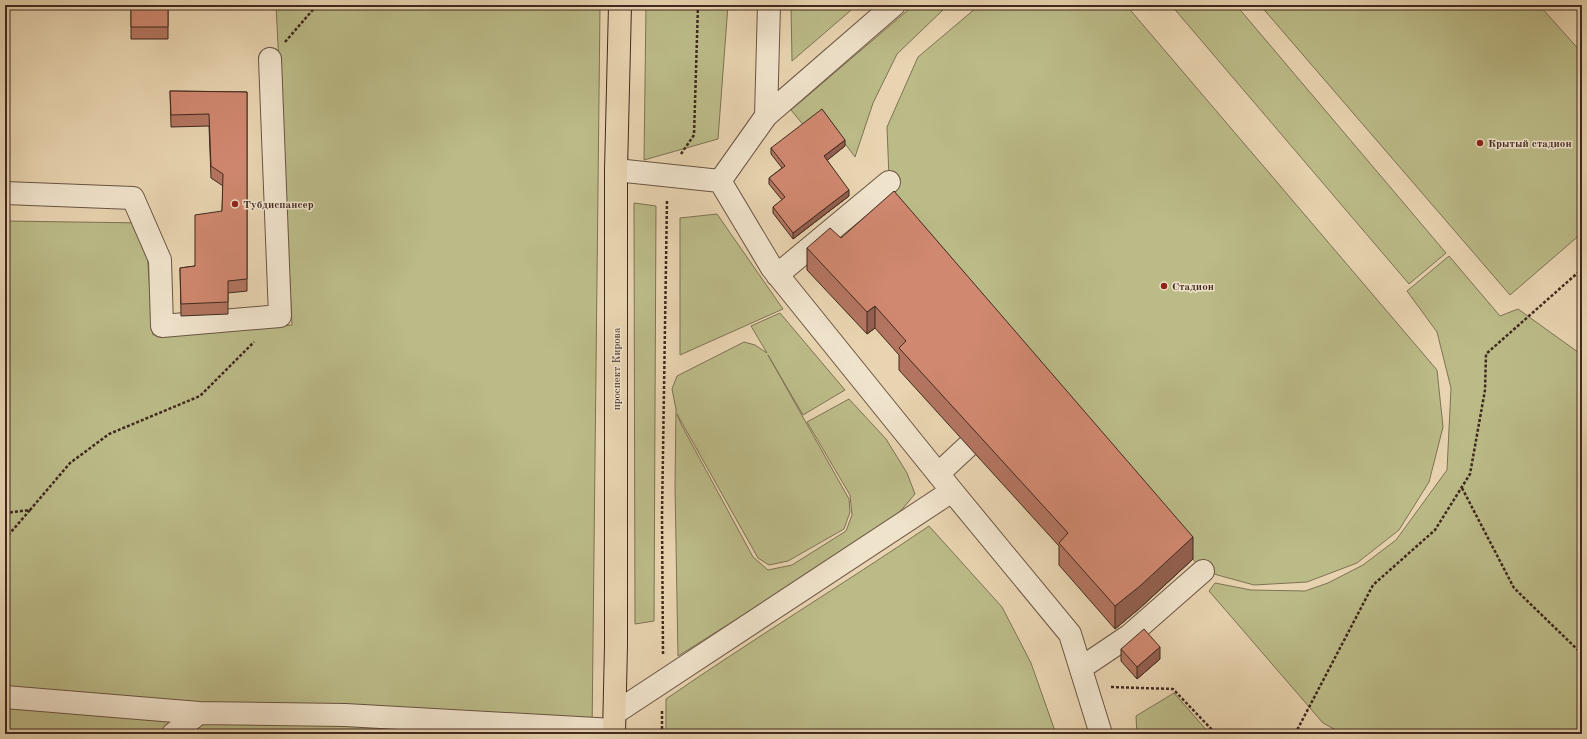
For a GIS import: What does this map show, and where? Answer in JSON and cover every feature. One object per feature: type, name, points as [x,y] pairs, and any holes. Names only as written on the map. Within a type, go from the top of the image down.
[{"type":"main road","name":"проспект Кирова","points":[[614,726],[616,170],[620,5]]},
{"type":"lane","points":[[766,116],[769,5]]},
{"type":"lane","points":[[720,181],[766,116],[894,5]]},
{"type":"lane","points":[[5,193],[133,198],[160,260],[162,326],[280,316],[270,59]]},
{"type":"lane","points":[[616,170],[720,181]]},
{"type":"lane","points":[[720,181],[777,275],[1070,634],[1101,734]]},
{"type":"lane","points":[[777,275],[889,182]]},
{"type":"lane","points":[[938,474],[968,446]]},
{"type":"lane","points":[[5,697],[199,713],[345,715],[614,726],[662,682],[952,491]]},
{"type":"lane","points":[[1084,677],[1203,571]]},
{"type":"lane","points":[[173,734],[199,713]]},
{"type":"path","points":[[270,59],[317,5]]},
{"type":"path","points":[[662,682],[662,516],[667,175],[694,135],[698,5]]},
{"type":"path","points":[[1295,734],[1373,585],[1435,530],[1470,474],[1485,390],[1486,354],[1582,269]]},
{"type":"path","points":[[5,539],[70,463],[109,434],[200,396],[280,316]]},
{"type":"path","points":[[1462,487],[1514,588],[1582,654]]},
{"type":"path","points":[[5,513],[30,510]]},
{"type":"path","points":[[1084,677],[1173,689],[1216,734]]},
{"type":"green space","points":[[276,5],[600,5],[592,734],[5,734],[5,221],[145,223],[153,335],[292,325]]},
{"type":"green space","points":[[646,5],[728,5],[718,139],[644,160]]},
{"type":"green space","points":[[791,5],[857,5],[792,61]]},
{"type":"green space","points":[[914,5],[951,5],[945,8],[897,54],[873,103],[855,157],[822,113],[805,127],[791,110]]},
{"type":"green space","name":"Стадион","points":[[986,5],[1126,5],[1437,370],[1443,427],[1429,482],[1399,530],[1357,563],[1307,582],[1254,585],[1203,571],[890,203],[887,127],[918,57],[976,8]]},
{"type":"green space","points":[[1171,5],[1236,5],[1446,253],[1409,284]]},
{"type":"green space","name":"Крытый стадион","points":[[1260,5],[1539,5],[1582,53],[1582,233],[1510,295]]},
{"type":"green space","points":[[634,203],[656,206],[654,621],[635,624]]},
{"type":"green space","points":[[717,214],[783,309],[680,355],[680,218]]},
{"type":"green space","points":[[1449,256],[1500,316],[1518,309],[1582,355],[1582,734],[1343,734],[1323,723],[1209,591],[1215,583],[1251,590],[1305,591],[1328,583],[1363,565],[1396,540],[1447,470],[1451,388],[1437,332],[1407,291]]},
{"type":"green space","points":[[780,313],[845,390],[803,415],[768,355],[849,499],[850,512],[844,529],[788,561],[769,565],[758,558],[677,414],[753,557],[768,570],[792,565],[846,531],[852,515],[850,495],[807,422],[849,399],[886,439],[907,473],[915,494],[898,514],[788,587],[678,656],[675,486],[676,409],[672,389],[677,376],[744,342],[755,345],[767,353],[751,326]]},
{"type":"green space","points":[[929,526],[1002,607],[1031,663],[1056,734],[666,734],[666,699]]},
{"type":"green space","points":[[1174,693],[1210,734],[1137,734],[1136,716]]},
{"type":"building","points":[[131,5],[168,5],[168,27],[131,27]]},
{"type":"building","name":"Тубдиспансер","points":[[170,91],[247,92],[247,279],[228,281],[228,302],[181,304],[180,268],[195,266],[195,215],[222,211],[223,174],[211,166],[209,114],[171,115]]},
{"type":"building","points":[[822,109],[845,140],[824,156],[849,190],[793,233],[773,207],[785,197],[769,178],[785,166],[771,148]]},
{"type":"building","points":[[894,191],[1193,537],[1140,586],[1115,606],[1059,543],[1068,533],[899,348],[906,341],[875,306],[867,312],[807,248],[830,228],[841,238]]},
{"type":"building","points":[[1144,629],[1160,647],[1137,667],[1121,649]]},
{"type":"place","name":"Крытый стадион","points":[[1480,143]]},
{"type":"place","name":"Тубдиспансер","points":[[235,204]]},
{"type":"place","name":"Стадион","points":[[1164,286]]}]
